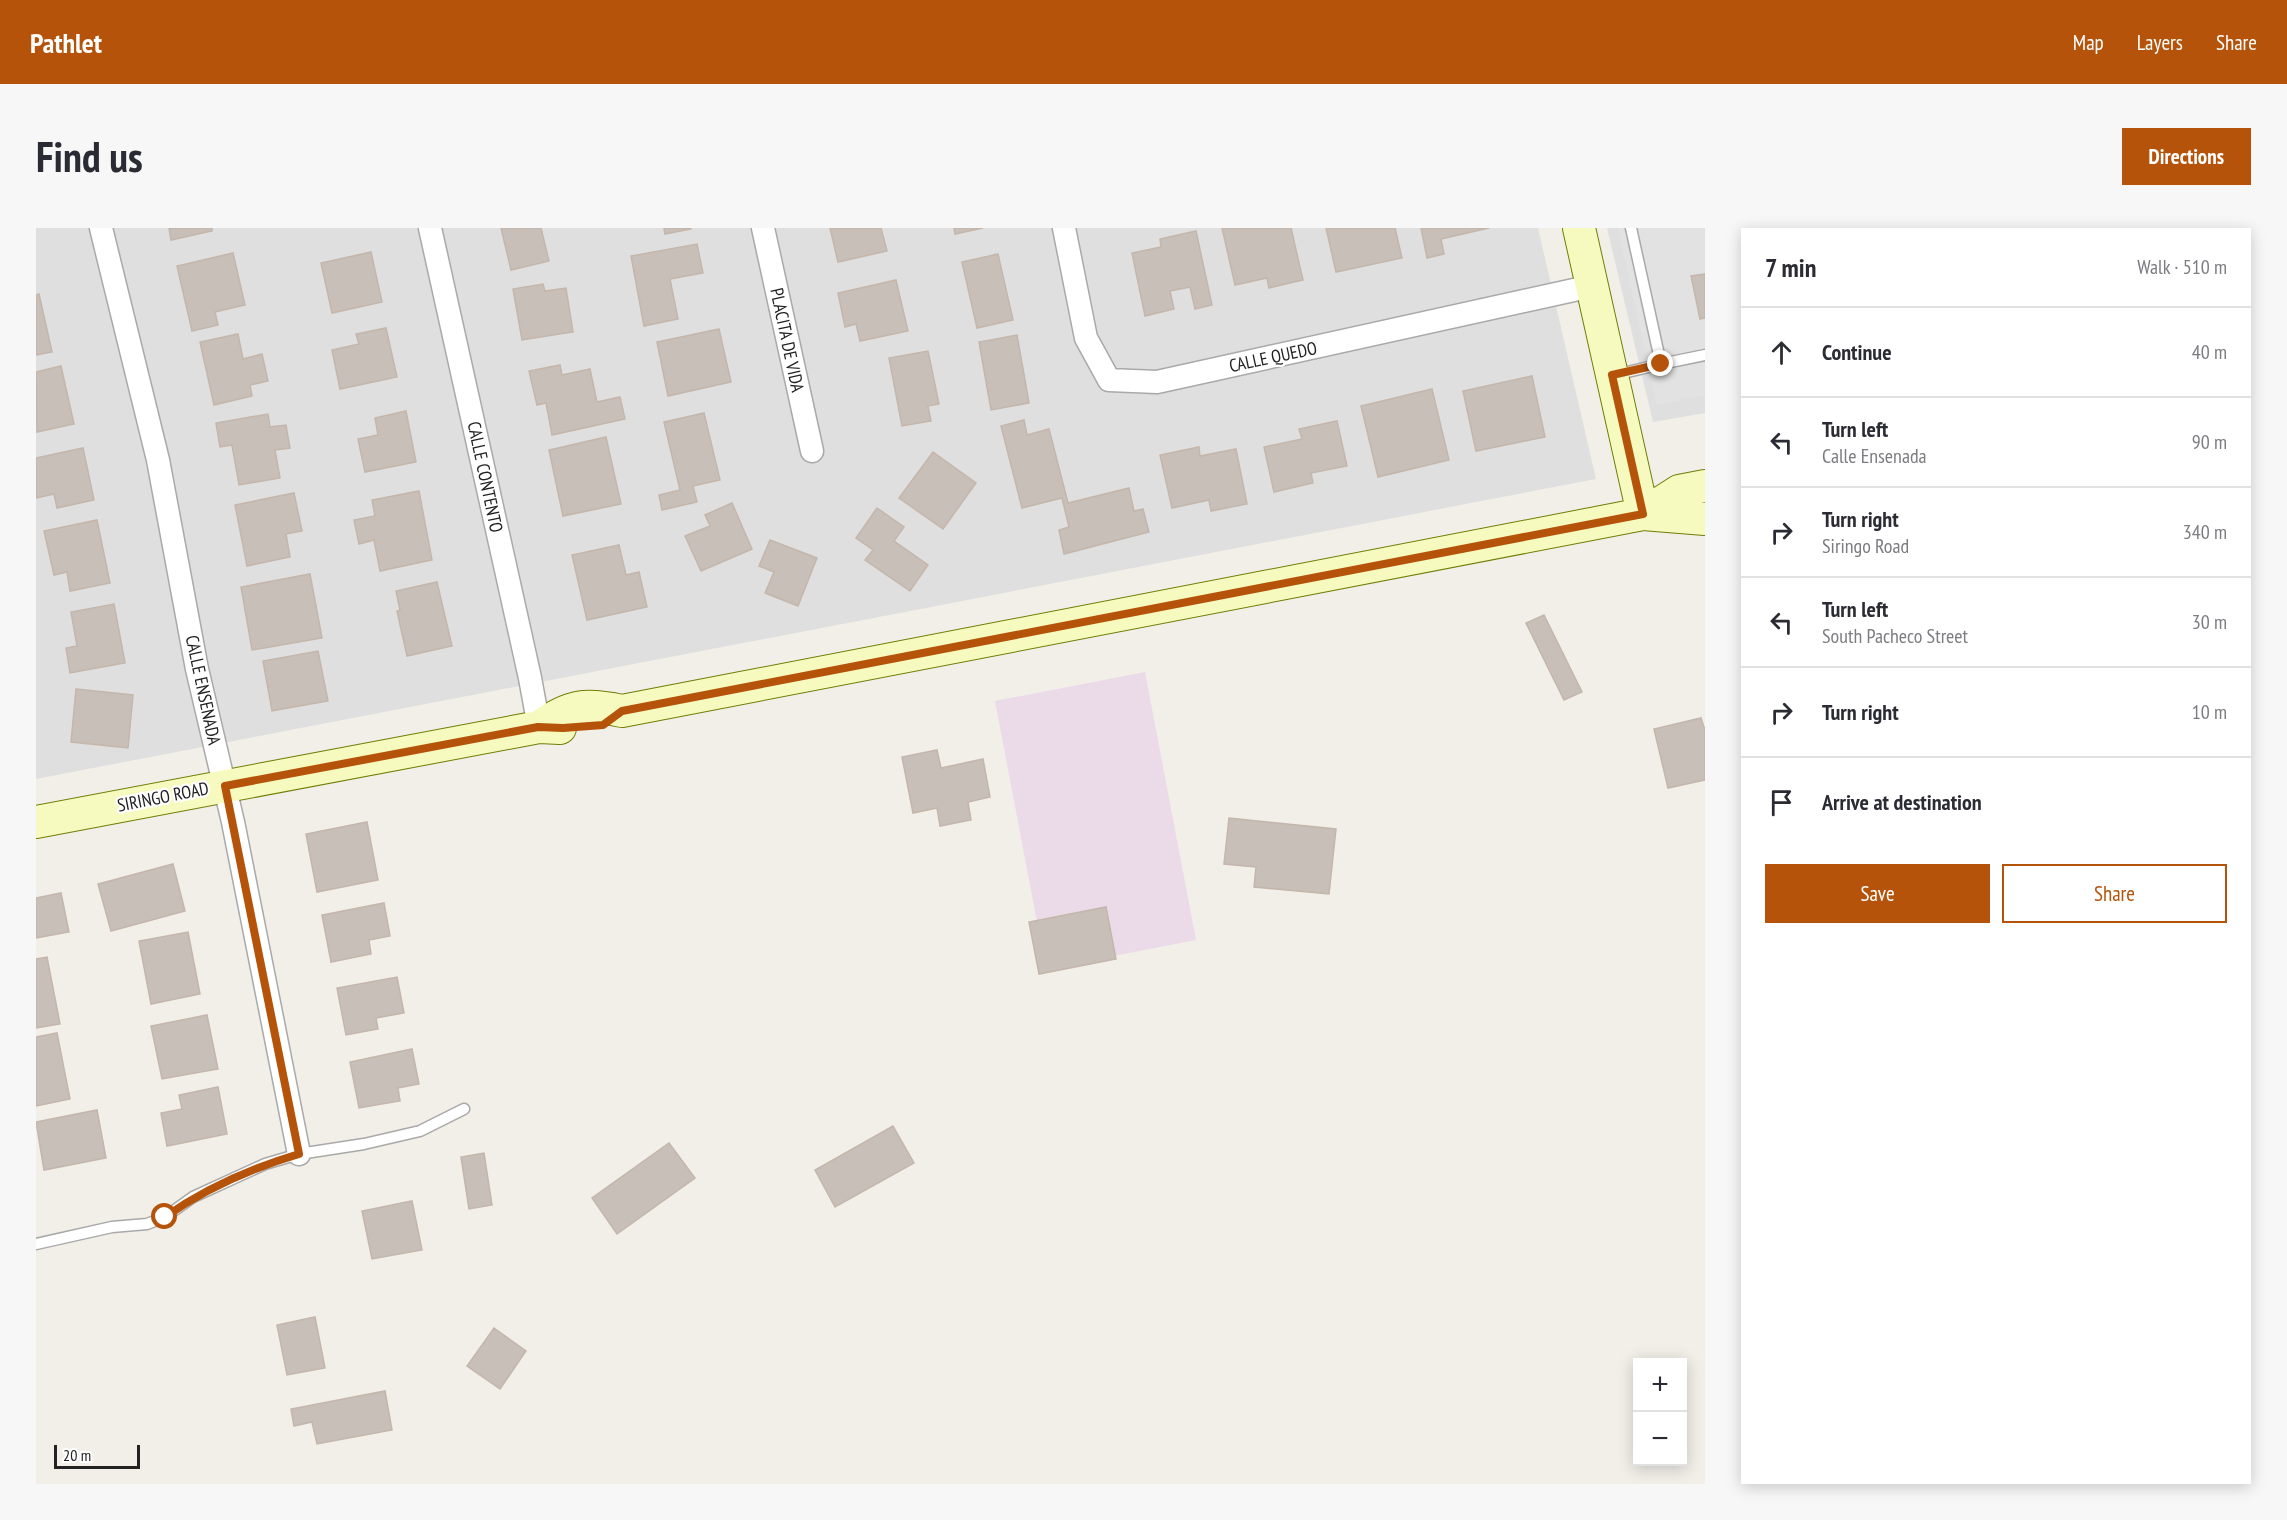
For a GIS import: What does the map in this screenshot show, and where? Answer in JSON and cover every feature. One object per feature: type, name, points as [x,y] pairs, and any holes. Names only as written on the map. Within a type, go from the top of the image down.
[{"type":"street","name":"CALLE ENSENADA","points":[[101,228],[158,459],[197,669],[225,786],[299,1154]]},
{"type":"street","name":"CALLE CONTENTO","points":[[430,228],[530,678],[538,727]]},
{"type":"street","name":"PLACITA DE VIDA","points":[[763,228],[812,451]]},
{"type":"street","name":"CALLE QUEDO","points":[[1064,228],[1086,338],[1109,380],[1157,382],[1592,286]]},
{"type":"street","points":[[1579,228],[1643,514]]},
{"type":"street","name":"SIRINGO ROAD","points":[[1643,514],[1679,492],[1705,486]]},
{"type":"street","name":"SIRINGO ROAD","points":[[36,822],[538,727],[561,712],[596,705],[622,711],[1643,514],[1705,519]]},
{"type":"lane","points":[[1631,228],[1661,364]]},
{"type":"lane","points":[[1612,375],[1705,355]]},
{"type":"lane","points":[[36,1244],[112,1227],[147,1224],[165,1217],[204,1192],[265,1164],[299,1154],[364,1144],[420,1131],[464,1109]]},
{"type":"shaded area","points":[[36,228],[1538,228],[1596,479],[36,779]]},
{"type":"shaded area","points":[[1607,228],[1705,228],[1705,413],[1653,422]]},
{"type":"shaded area","points":[[1618,228],[1705,228],[1705,395],[1657,405]]},
{"type":"shaded area","points":[[1145,672],[1196,940],[1046,969],[995,701]]},
{"type":"building","points":[[169,228],[212,228],[212,231],[171,240]]},
{"type":"building","points":[[501,228],[541,228],[549,261],[511,270]]},
{"type":"building","points":[[664,228],[691,228],[691,229],[665,234]]},
{"type":"building","points":[[830,228],[881,228],[887,251],[838,262]]},
{"type":"building","points":[[954,228],[983,228],[955,234]]},
{"type":"building","points":[[1222,228],[1291,228],[1303,280],[1269,288],[1267,278],[1235,285]]},
{"type":"building","points":[[1326,228],[1395,228],[1402,258],[1336,272]]},
{"type":"building","points":[[1421,228],[1489,228],[1441,239],[1444,254],[1427,258]]},
{"type":"building","points":[[1196,231],[1212,305],[1195,309],[1190,287],[1170,291],[1174,309],[1145,316],[1132,253],[1161,247],[1160,239]]},
{"type":"building","points":[[697,244],[703,273],[670,279],[678,319],[644,326],[631,256]]},
{"type":"building","points":[[371,252],[382,302],[332,313],[321,263]]},
{"type":"building","points":[[233,253],[245,305],[215,312],[218,325],[192,331],[177,266]]},
{"type":"building","points":[[998,254],[1013,320],[977,328],[962,262]]},
{"type":"building","points":[[1705,274],[1705,318],[1700,319],[1691,276]]},
{"type":"building","points":[[896,280],[908,331],[860,341],[856,324],[845,327],[838,293]]},
{"type":"building","points":[[543,284],[545,291],[566,288],[573,332],[522,340],[513,289]]},
{"type":"building","points":[[39,294],[52,352],[36,355],[36,295]]},
{"type":"building","points":[[386,328],[397,377],[340,389],[332,350],[359,344],[356,334]]},
{"type":"building","points":[[719,329],[731,382],[668,396],[657,342]]},
{"type":"building","points":[[238,334],[243,359],[262,354],[268,381],[250,385],[252,396],[214,405],[200,342]]},
{"type":"building","points":[[1017,335],[1029,403],[991,410],[979,342]]},
{"type":"building","points":[[928,351],[939,404],[928,406],[931,421],[902,426],[889,358]]},
{"type":"building","points":[[560,365],[562,375],[590,369],[597,402],[620,397],[625,419],[552,435],[546,403],[537,405],[529,371]]},
{"type":"building","points":[[61,366],[74,424],[37,432],[36,372]]},
{"type":"building","points":[[1532,376],[1545,437],[1476,451],[1463,391]]},
{"type":"building","points":[[1432,389],[1449,460],[1378,477],[1361,406]]},
{"type":"building","points":[[406,411],[416,462],[365,472],[358,439],[378,435],[375,418]]},
{"type":"building","points":[[704,413],[720,480],[693,486],[697,502],[662,510],[659,495],[680,490],[664,422]]},
{"type":"building","points":[[268,414],[270,427],[286,425],[290,448],[275,450],[280,478],[239,485],[232,445],[220,447],[216,423]]},
{"type":"building","points":[[1024,420],[1027,435],[1049,429],[1068,503],[1129,488],[1134,511],[1143,509],[1149,532],[1064,554],[1059,530],[1069,527],[1062,498],[1022,508],[1001,426]]},
{"type":"building","points":[[1337,421],[1347,466],[1311,473],[1313,483],[1274,492],[1264,447],[1302,439],[1299,429]]},
{"type":"building","points":[[606,437],[621,504],[563,516],[549,450]]},
{"type":"building","points":[[1199,447],[1200,456],[1236,449],[1247,504],[1211,511],[1209,500],[1172,508],[1160,455]]},
{"type":"building","points":[[83,448],[94,500],[57,508],[54,494],[36,498],[36,458]]},
{"type":"building","points":[[933,452],[976,483],[943,529],[899,498]]},
{"type":"building","points":[[419,491],[432,560],[380,571],[374,540],[359,544],[354,520],[375,516],[372,500]]},
{"type":"building","points":[[294,493],[302,531],[286,534],[290,557],[247,566],[235,505]]},
{"type":"building","points":[[732,503],[752,549],[701,571],[685,536],[710,526],[705,515]]},
{"type":"building","points":[[877,508],[904,527],[894,541],[928,565],[910,591],[865,560],[873,550],[856,538]]},
{"type":"building","points":[[97,520],[110,583],[70,591],[67,572],[54,575],[44,531]]},
{"type":"building","points":[[770,540],[817,558],[798,606],[765,593],[774,572],[759,566]]},
{"type":"building","points":[[619,545],[626,575],[639,572],[647,607],[587,620],[572,555]]},
{"type":"building","points":[[310,574],[322,638],[252,650],[241,587]]},
{"type":"building","points":[[437,582],[452,646],[407,656],[397,611],[400,610],[396,591]]},
{"type":"building","points":[[114,604],[125,663],[70,673],[66,648],[77,646],[71,612]]},
{"type":"building","points":[[1544,615],[1582,692],[1564,700],[1526,623]]},
{"type":"building","points":[[318,651],[328,701],[272,711],[263,661]]},
{"type":"building","points":[[76,689],[133,695],[128,748],[71,742]]},
{"type":"building","points":[[1701,718],[1705,730],[1705,780],[1668,788],[1654,729]]},
{"type":"building","points":[[937,750],[941,768],[983,759],[990,797],[968,802],[971,820],[940,826],[937,808],[913,813],[902,757]]},
{"type":"building","points":[[1229,818],[1336,829],[1329,894],[1254,887],[1256,867],[1224,864]]},
{"type":"building","points":[[367,822],[378,880],[317,892],[306,834]]},
{"type":"building","points":[[173,864],[185,911],[111,931],[98,884]]},
{"type":"building","points":[[61,893],[69,932],[36,938],[36,898]]},
{"type":"building","points":[[384,903],[390,936],[369,940],[371,954],[331,962],[322,915]]},
{"type":"building","points":[[1106,907],[1116,959],[1039,974],[1029,922]]},
{"type":"building","points":[[188,932],[200,994],[151,1004],[139,941]]},
{"type":"building","points":[[47,957],[60,1024],[36,1028],[36,959]]},
{"type":"building","points":[[397,977],[404,1013],[376,1018],[378,1029],[346,1035],[337,988]]},
{"type":"building","points":[[207,1015],[218,1069],[162,1079],[151,1026]]},
{"type":"building","points":[[57,1033],[70,1099],[36,1106],[36,1037]]},
{"type":"building","points":[[412,1049],[419,1084],[398,1088],[400,1101],[359,1108],[350,1062]]},
{"type":"building","points":[[218,1087],[227,1134],[167,1146],[161,1113],[182,1109],[179,1095]]},
{"type":"building","points":[[97,1110],[106,1158],[44,1170],[36,1122]]},
{"type":"building","points":[[893,1126],[914,1163],[835,1207],[815,1170]]},
{"type":"building","points":[[669,1143],[695,1178],[617,1234],[592,1198]]},
{"type":"building","points":[[484,1153],[492,1205],[469,1209],[461,1157]]},
{"type":"building","points":[[412,1201],[422,1250],[372,1259],[362,1211]]},
{"type":"building","points":[[315,1317],[325,1368],[287,1375],[277,1325]]},
{"type":"building","points":[[494,1328],[526,1351],[500,1389],[467,1366]]},
{"type":"building","points":[[385,1391],[392,1430],[317,1444],[312,1422],[294,1426],[291,1409]]},
{"type":"route","points":[[165,1217],[193,1197],[265,1164],[299,1154],[225,786],[538,727],[603,725],[622,711],[1643,514],[1612,375],[1661,364]]}]
